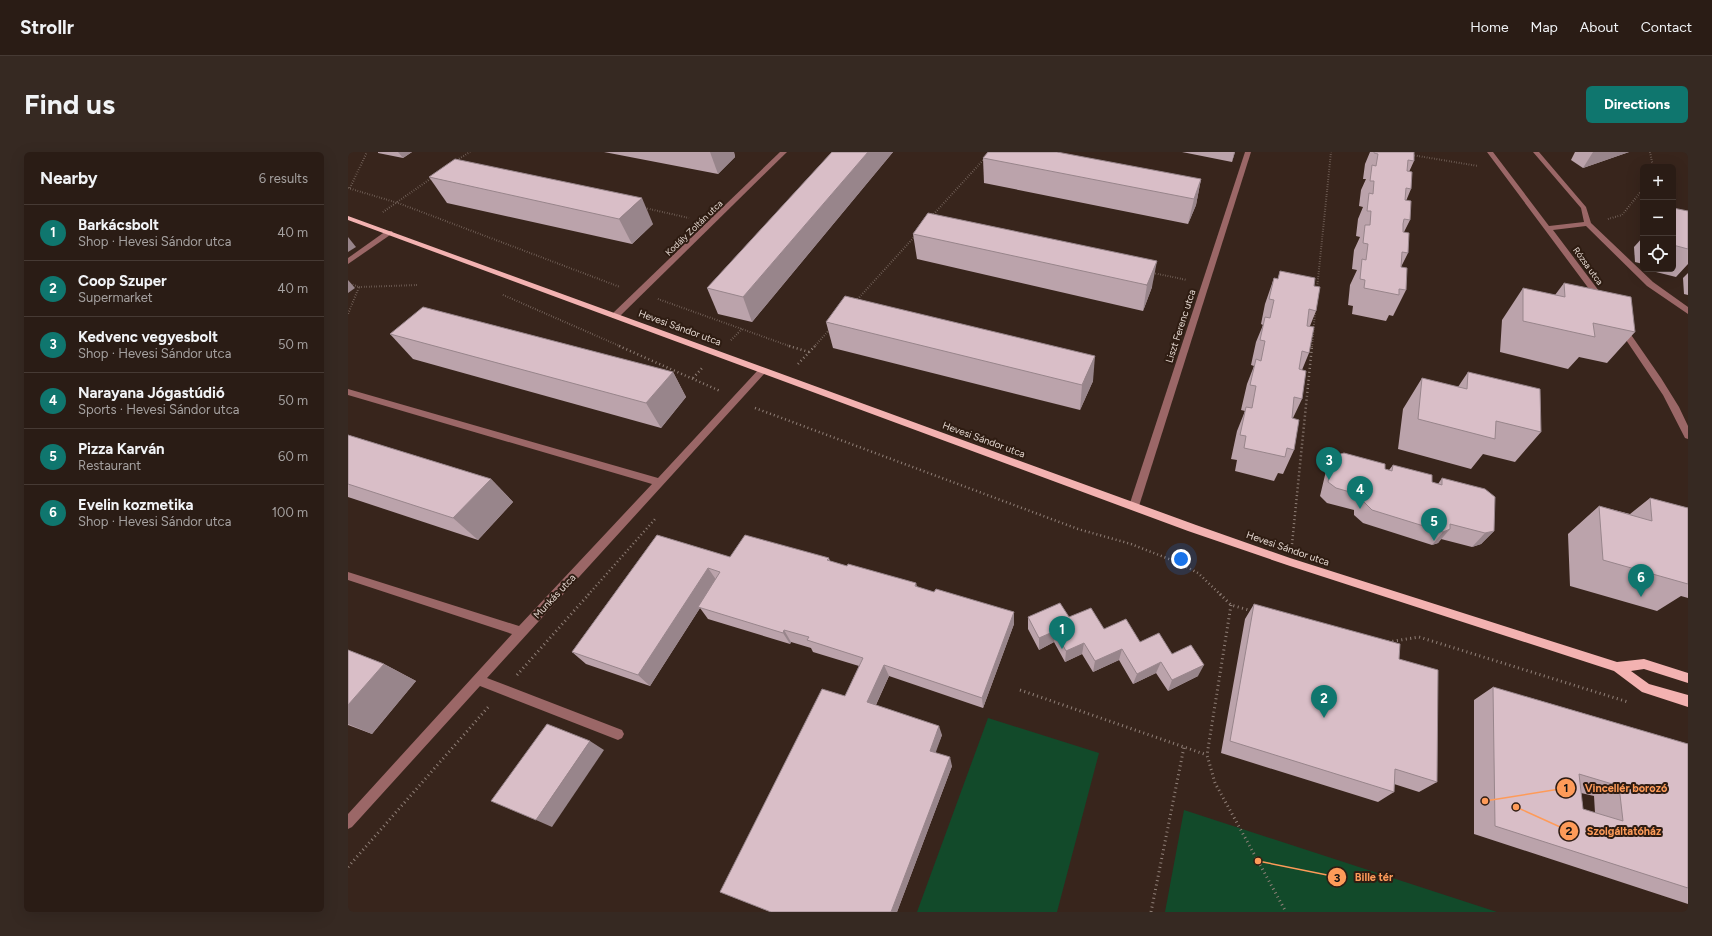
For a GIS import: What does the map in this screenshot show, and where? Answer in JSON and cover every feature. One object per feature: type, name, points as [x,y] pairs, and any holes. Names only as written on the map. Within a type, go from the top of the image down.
[{"type":"main road","name":"Hevesi Sándor utca","points":[[348,218],[762,371],[1290,562],[1617,667],[1646,688],[1688,701]]},
{"type":"main road","name":"Hevesi Sándor utca","points":[[1617,667],[1644,664],[1688,678]]},
{"type":"street","name":"Kodály Zoltán utca","points":[[616,316],[784,152]]},
{"type":"street","name":"Liszt Ferenc utca","points":[[1134,506],[1248,152]]},
{"type":"street","name":"Rózsa utca","points":[[1490,152],[1604,304]]},
{"type":"street","points":[[1536,152],[1584,208],[1588,224],[1650,284],[1688,311]]},
{"type":"street","points":[[1548,228],[1588,224]]},
{"type":"street","points":[[348,262],[389,233]]},
{"type":"street","points":[[1618,324],[1660,381],[1681,419],[1688,436]]},
{"type":"street","name":"Munkás utca","points":[[348,823],[521,632],[762,371]]},
{"type":"street","points":[[349,392],[659,482]]},
{"type":"street","points":[[348,576],[521,632]]},
{"type":"street","points":[[478,680],[618,734]]},
{"type":"path","points":[[367,152],[349,188],[398,203],[627,289],[640,292],[767,339],[809,352]]},
{"type":"path","points":[[454,162],[470,152]]},
{"type":"path","points":[[1317,294],[1331,152]]},
{"type":"path","points":[[1650,152],[1652,164]]},
{"type":"path","points":[[1408,154],[1504,171]]},
{"type":"path","points":[[932,216],[985,158]]},
{"type":"path","points":[[363,223],[398,203],[436,175]]},
{"type":"path","points":[[1588,224],[1622,215],[1640,193]]},
{"type":"path","points":[[644,208],[691,218]]},
{"type":"path","points":[[852,305],[916,234]]},
{"type":"path","points":[[1151,272],[1205,284]]},
{"type":"path","points":[[348,283],[359,287],[418,285]]},
{"type":"path","points":[[348,314],[359,287]]},
{"type":"path","points":[[498,293],[693,378],[736,399]]},
{"type":"path","points":[[1290,562],[1315,310]]},
{"type":"path","points":[[784,379],[830,328]]},
{"type":"path","points":[[749,413],[754,407],[1078,529],[1131,544],[1152,552],[1198,573],[1231,605],[1254,612]]},
{"type":"path","points":[[348,867],[660,513]]},
{"type":"path","points":[[1231,605],[1207,755],[1215,783],[1286,912]]},
{"type":"path","points":[[1383,643],[1419,637],[1636,704]]},
{"type":"path","points":[[1020,690],[1207,755]]},
{"type":"path","points":[[1151,912],[1184,747]]},
{"type":"green space","points":[[988,718],[1099,753],[1057,912],[917,912]]},
{"type":"green space","points":[[1184,810],[1497,912],[1165,912]]},
{"type":"building","points":[[832,152],[868,152],[743,297],[707,288]]},
{"type":"building","points":[[988,152],[1057,152],[1201,179],[1194,199],[983,158]]},
{"type":"building","points":[[1374,152],[1414,152],[1414,161],[1408,160],[1407,171],[1412,172],[1411,189],[1406,188],[1405,200],[1411,201],[1410,220],[1404,219],[1403,224],[1403,232],[1409,233],[1408,253],[1402,252],[1401,267],[1407,268],[1406,290],[1399,289],[1399,295],[1364,288],[1365,280],[1360,279],[1362,259],[1366,260],[1368,244],[1363,243],[1365,225],[1370,225],[1371,211],[1367,211],[1369,193],[1373,194],[1374,181],[1370,181],[1372,165],[1376,166],[1378,154]]},
{"type":"building","points":[[455,159],[642,198],[619,219],[429,177]]},
{"type":"building","points":[[1676,209],[1688,211],[1688,249],[1676,246]]},
{"type":"building","points":[[928,213],[1157,261],[1147,285],[913,234]]},
{"type":"building","points":[[1280,271],[1315,278],[1314,286],[1320,287],[1316,311],[1309,309],[1307,326],[1314,327],[1309,353],[1302,351],[1299,369],[1306,371],[1302,399],[1294,397],[1292,418],[1299,420],[1294,450],[1287,448],[1285,457],[1244,448],[1246,436],[1240,435],[1246,407],[1252,408],[1256,386],[1250,385],[1256,359],[1261,361],[1265,341],[1260,340],[1265,317],[1270,318],[1274,300],[1269,299],[1274,278],[1278,279]]},
{"type":"building","points":[[1564,283],[1631,297],[1635,332],[1593,323],[1595,337],[1523,321],[1523,288],[1565,297]]},
{"type":"building","points":[[845,296],[1095,356],[1082,385],[826,322]]},
{"type":"building","points":[[423,307],[673,372],[646,403],[390,334]]},
{"type":"building","points":[[1468,372],[1540,389],[1541,432],[1496,421],[1495,439],[1418,419],[1422,378],[1467,389]]},
{"type":"building","points":[[348,435],[491,479],[453,518],[348,484]]},
{"type":"building","points":[[1344,453],[1385,464],[1385,469],[1392,471],[1393,465],[1432,475],[1432,482],[1442,485],[1442,478],[1485,489],[1495,497],[1494,531],[1485,533],[1450,524],[1450,529],[1443,532],[1372,510],[1363,501],[1364,496],[1336,488],[1328,482],[1334,456]]},
{"type":"building","points":[[1650,498],[1688,508],[1688,584],[1603,560],[1599,506],[1652,521]]},
{"type":"building","points":[[657,535],[730,557],[745,535],[829,558],[827,560],[847,566],[848,564],[916,583],[915,586],[934,592],[936,589],[1014,612],[982,698],[884,665],[867,702],[939,726],[930,751],[950,757],[891,912],[771,912],[720,892],[822,689],[845,696],[863,658],[807,640],[809,637],[784,630],[783,633],[698,607],[720,572],[708,568],[638,675],[572,652]]},
{"type":"building","points":[[1060,603],[1069,617],[1091,608],[1104,629],[1126,619],[1140,642],[1159,633],[1172,654],[1191,645],[1204,665],[1172,680],[1161,662],[1137,674],[1122,649],[1095,661],[1084,643],[1066,651],[1055,631],[1039,638],[1028,617]]},
{"type":"building","points":[[1254,604],[1400,644],[1399,659],[1438,670],[1437,782],[1395,769],[1394,792],[1230,741]]},
{"type":"building","points":[[348,650],[384,664],[348,705]]},
{"type":"building","points":[[1493,687],[1688,744],[1688,888],[1495,826]],"holes":[[[1579,774],[1619,786],[1623,821],[1583,809]]]},
{"type":"building","points":[[547,724],[590,741],[536,820],[491,801]]},
{"type":"place","name":"Kedvenc vegyesbolt","points":[[1329,480]]},
{"type":"place","name":"Narayana Jógastúdió","points":[[1360,509]]},
{"type":"place","name":"Pizza Karván","points":[[1434,541]]},
{"type":"place","name":"Evelin kozmetika","points":[[1641,597]]},
{"type":"place","name":"Barkácsbolt","points":[[1062,649]]},
{"type":"place","name":"Coop Szuper","points":[[1324,718]]},
{"type":"place","name":"Vincellér borozó","points":[[1485,801]]},
{"type":"place","name":"Szolgáltatóház","points":[[1516,807]]},
{"type":"place","name":"Bille tér","points":[[1258,861]]}]
